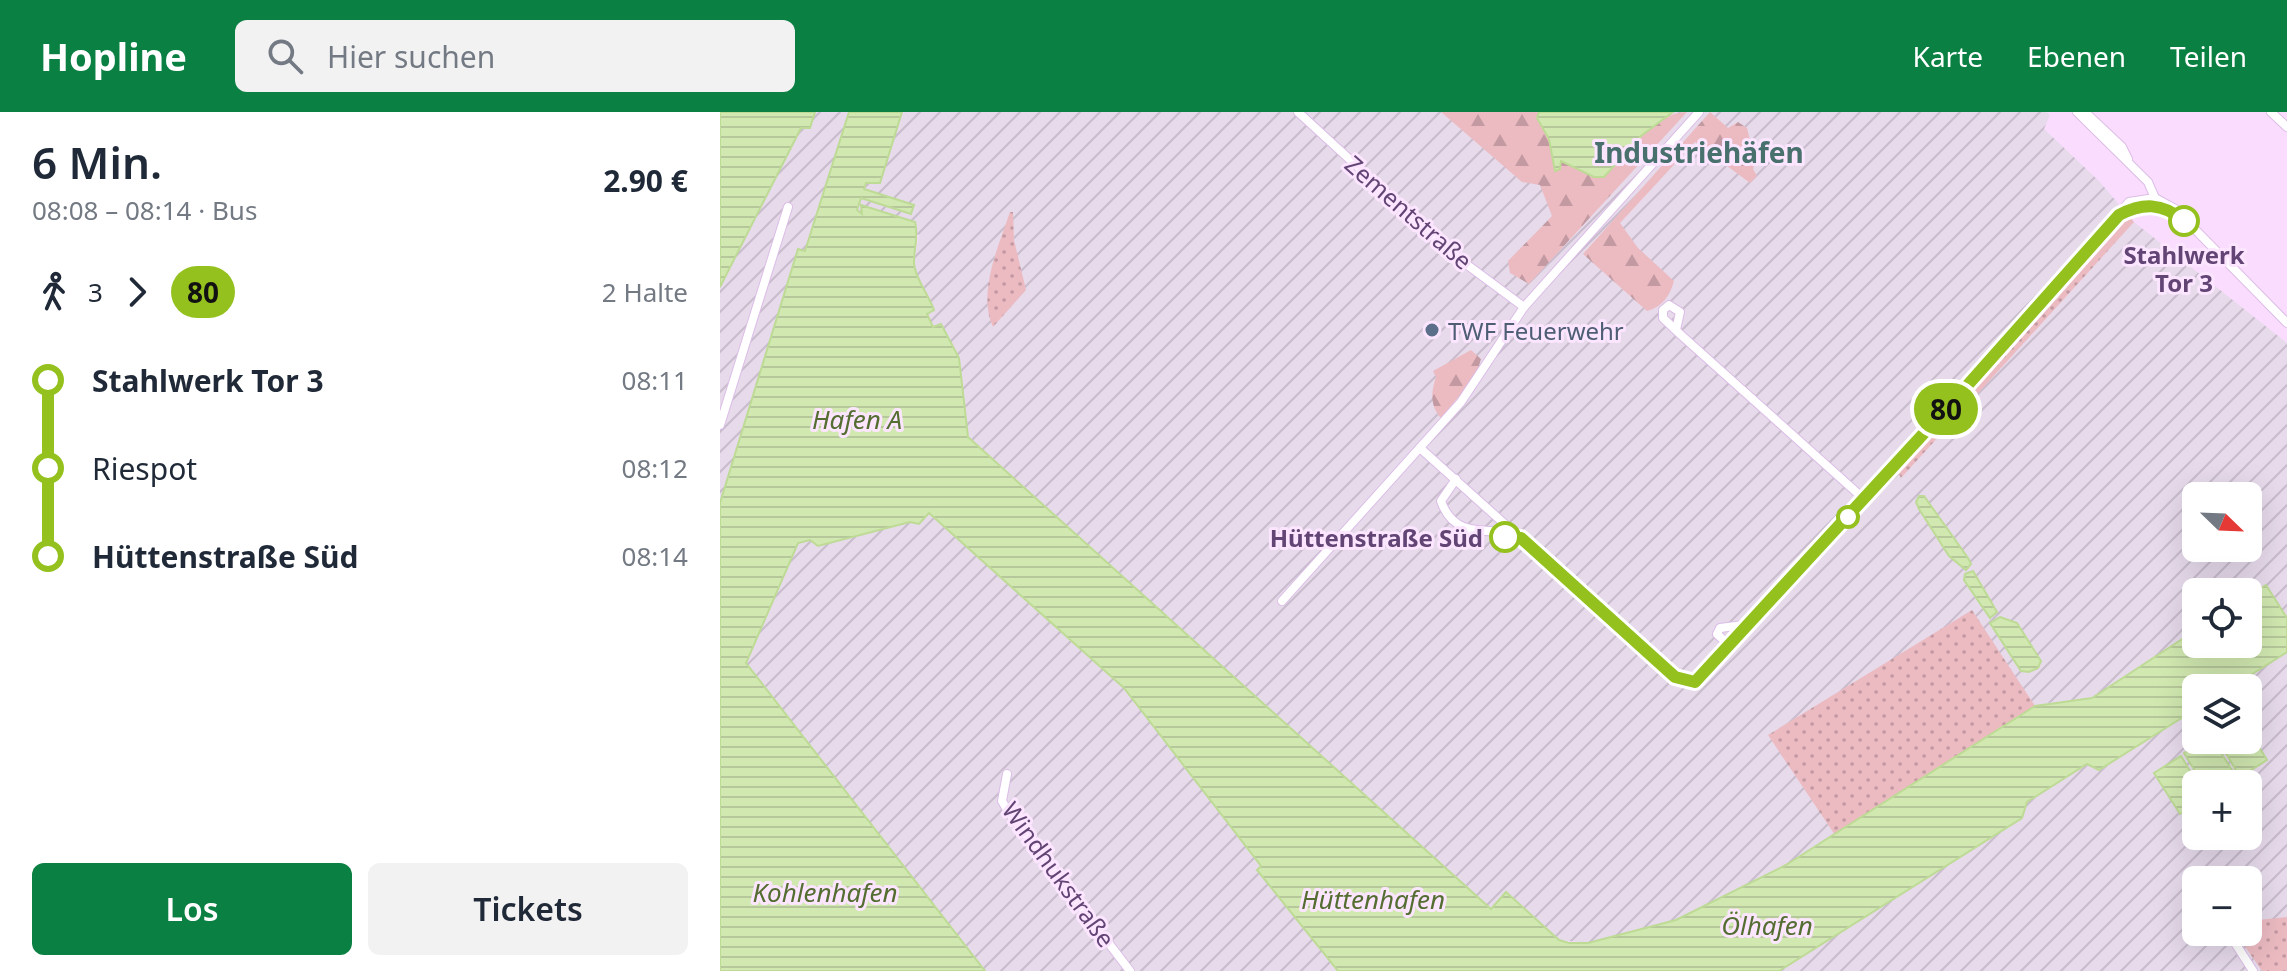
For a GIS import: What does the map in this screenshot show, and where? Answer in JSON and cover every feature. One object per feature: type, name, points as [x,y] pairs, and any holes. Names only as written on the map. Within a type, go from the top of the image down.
[{"type":"street","name":"Zementstraße","points":[[1298,112],[1454,255],[1524,307]]},
{"type":"street","points":[[1282,601],[1461,402],[1524,307],[1699,112]]},
{"type":"street","points":[[2077,112],[2141,175],[2149,200]]},
{"type":"street","points":[[2085,112],[2122,147],[2131,163]]},
{"type":"street","points":[[2271,112],[2287,127]]},
{"type":"street","points":[[1420,448],[1675,677],[1695,682],[1731,647],[2119,215],[2149,200],[2175,209],[2287,323]]},
{"type":"street","points":[[720,425],[788,207]]},
{"type":"street","points":[[1676,330],[1864,499]]},
{"type":"street","points":[[1456,479],[1441,501],[1470,532],[1514,532]]},
{"type":"street","points":[[1731,647],[1717,634],[1720,628],[1751,624]]},
{"type":"street","name":"Windhukstraße","points":[[1007,774],[1002,801],[1009,813],[1130,971]]},
{"type":"street","points":[[2237,946],[2253,971]]},
{"type":"shaded area","points":[[815,112],[849,112],[805,251],[798,249],[720,503],[720,287],[801,128],[810,128]]},
{"type":"shaded area","points":[[902,112],[2046,112],[2050,115],[2044,129],[2099,181],[2134,222],[2287,343],[2287,618],[2266,585],[2262,587],[2262,578],[2182,578],[2182,639],[2092,698],[2047,703],[1786,865],[1676,920],[1588,943],[1559,940],[1506,892],[1491,909],[968,436],[959,358],[940,324],[933,327],[927,314],[934,310],[916,274],[914,262],[919,235],[857,210],[866,183],[880,182]]},
{"type":"shaded area","points":[[930,513],[1124,688],[1261,866],[1257,870],[1338,971],[985,971],[745,663],[798,543],[914,522]]},
{"type":"shaded area","points":[[2287,652],[2287,971],[1779,971],[2022,818],[2027,802],[2087,764],[2099,770],[2182,718],[2182,754],[2262,754],[2262,674],[2252,674]]},
{"type":"green space","points":[[1441,112],[1539,112],[1537,118],[1560,160],[1604,177],[1652,126],[1675,114],[1687,112],[1529,284],[1510,273],[1508,261],[1552,216],[1540,185],[1522,182]]},
{"type":"green space","points":[[1710,112],[1728,128],[1738,122],[1747,128],[1755,162],[1753,169],[1757,176],[1750,183],[1695,142],[1620,223],[1638,248],[1674,281],[1665,300],[1647,311],[1583,254]]},
{"type":"green space","points":[[1010,212],[1013,212],[1014,240],[1026,290],[993,327],[987,299],[988,284]]},
{"type":"green space","points":[[2129,216],[2134,222],[1901,478],[1898,472]]},
{"type":"green space","points":[[1471,350],[1481,359],[1476,376],[1441,418],[1433,404],[1436,377],[1433,371]]},
{"type":"green space","points":[[1972,610],[2035,706],[1835,835],[1768,735]]},
{"type":"green space","points":[[2287,917],[2287,971],[2262,971],[2245,946],[2262,946],[2262,920]]},
{"type":"water","points":[[720,112],[815,112],[810,128],[801,128],[720,287]]},
{"type":"water","points":[[849,112],[902,112],[880,183],[866,183],[864,189],[914,205],[911,214],[861,198],[857,210],[862,214],[861,205],[915,222],[915,268],[934,310],[927,314],[933,327],[941,324],[959,358],[968,437],[1491,909],[1506,892],[1559,940],[1569,943],[1588,943],[1676,920],[1786,865],[2035,706],[2092,698],[2182,639],[2182,658],[2262,658],[2262,587],[2266,585],[2287,618],[2287,652],[2252,674],[2182,674],[2182,718],[2099,770],[2087,764],[2027,802],[2022,818],[1779,971],[1338,971],[1257,870],[1261,866],[1124,688],[929,513],[919,524],[910,522],[818,546],[810,540],[798,543],[746,663],[985,971],[720,971],[720,503],[798,249],[805,251]]},
{"type":"water","points":[[1539,112],[1673,112],[1641,136],[1604,177],[1594,177],[1561,161],[1560,169],[1555,171],[1549,139],[1537,118]]},
{"type":"water","points":[[1919,496],[1924,496],[1968,558],[1971,564],[1966,570],[1949,556],[1919,509],[1916,502]]},
{"type":"water","points":[[1973,571],[1997,612],[1990,618],[1964,580],[1965,574]]},
{"type":"water","points":[[2000,617],[2017,623],[2041,661],[2038,668],[2021,671],[1990,623]]},
{"type":"water","points":[[2262,752],[2267,760],[2251,770],[2236,770],[2226,754]]},
{"type":"water","points":[[2185,754],[2222,754],[2232,770],[2194,770]]},
{"type":"water","points":[[2181,756],[2190,770],[2182,770],[2182,813],[2180,814],[2154,773]]},
{"type":"bus line","name":"80","points":[[1505,537],[1521,538],[1675,677],[1695,682],[1731,647],[2119,215],[2143,204],[2162,208],[2184,221]]},
{"type":"place","name":"Stahlwerk Tor 3","points":[[2184,221]]},
{"type":"place","name":"TWF Feuerwehr","points":[[1432,330]]},
{"type":"place","name":"Hüttenstraße Süd","points":[[1505,537]]},
{"type":"district","name":"Industriehäfen","points":[[1699,152]]},
{"type":"water label","name":"Hafen A","points":[[857,419]]},
{"type":"water label","name":"Kohlenhafen","points":[[825,892]]},
{"type":"water label","name":"Hüttenhafen","points":[[1373,899]]},
{"type":"water label","name":"Ölhafen","points":[[1767,925]]}]
